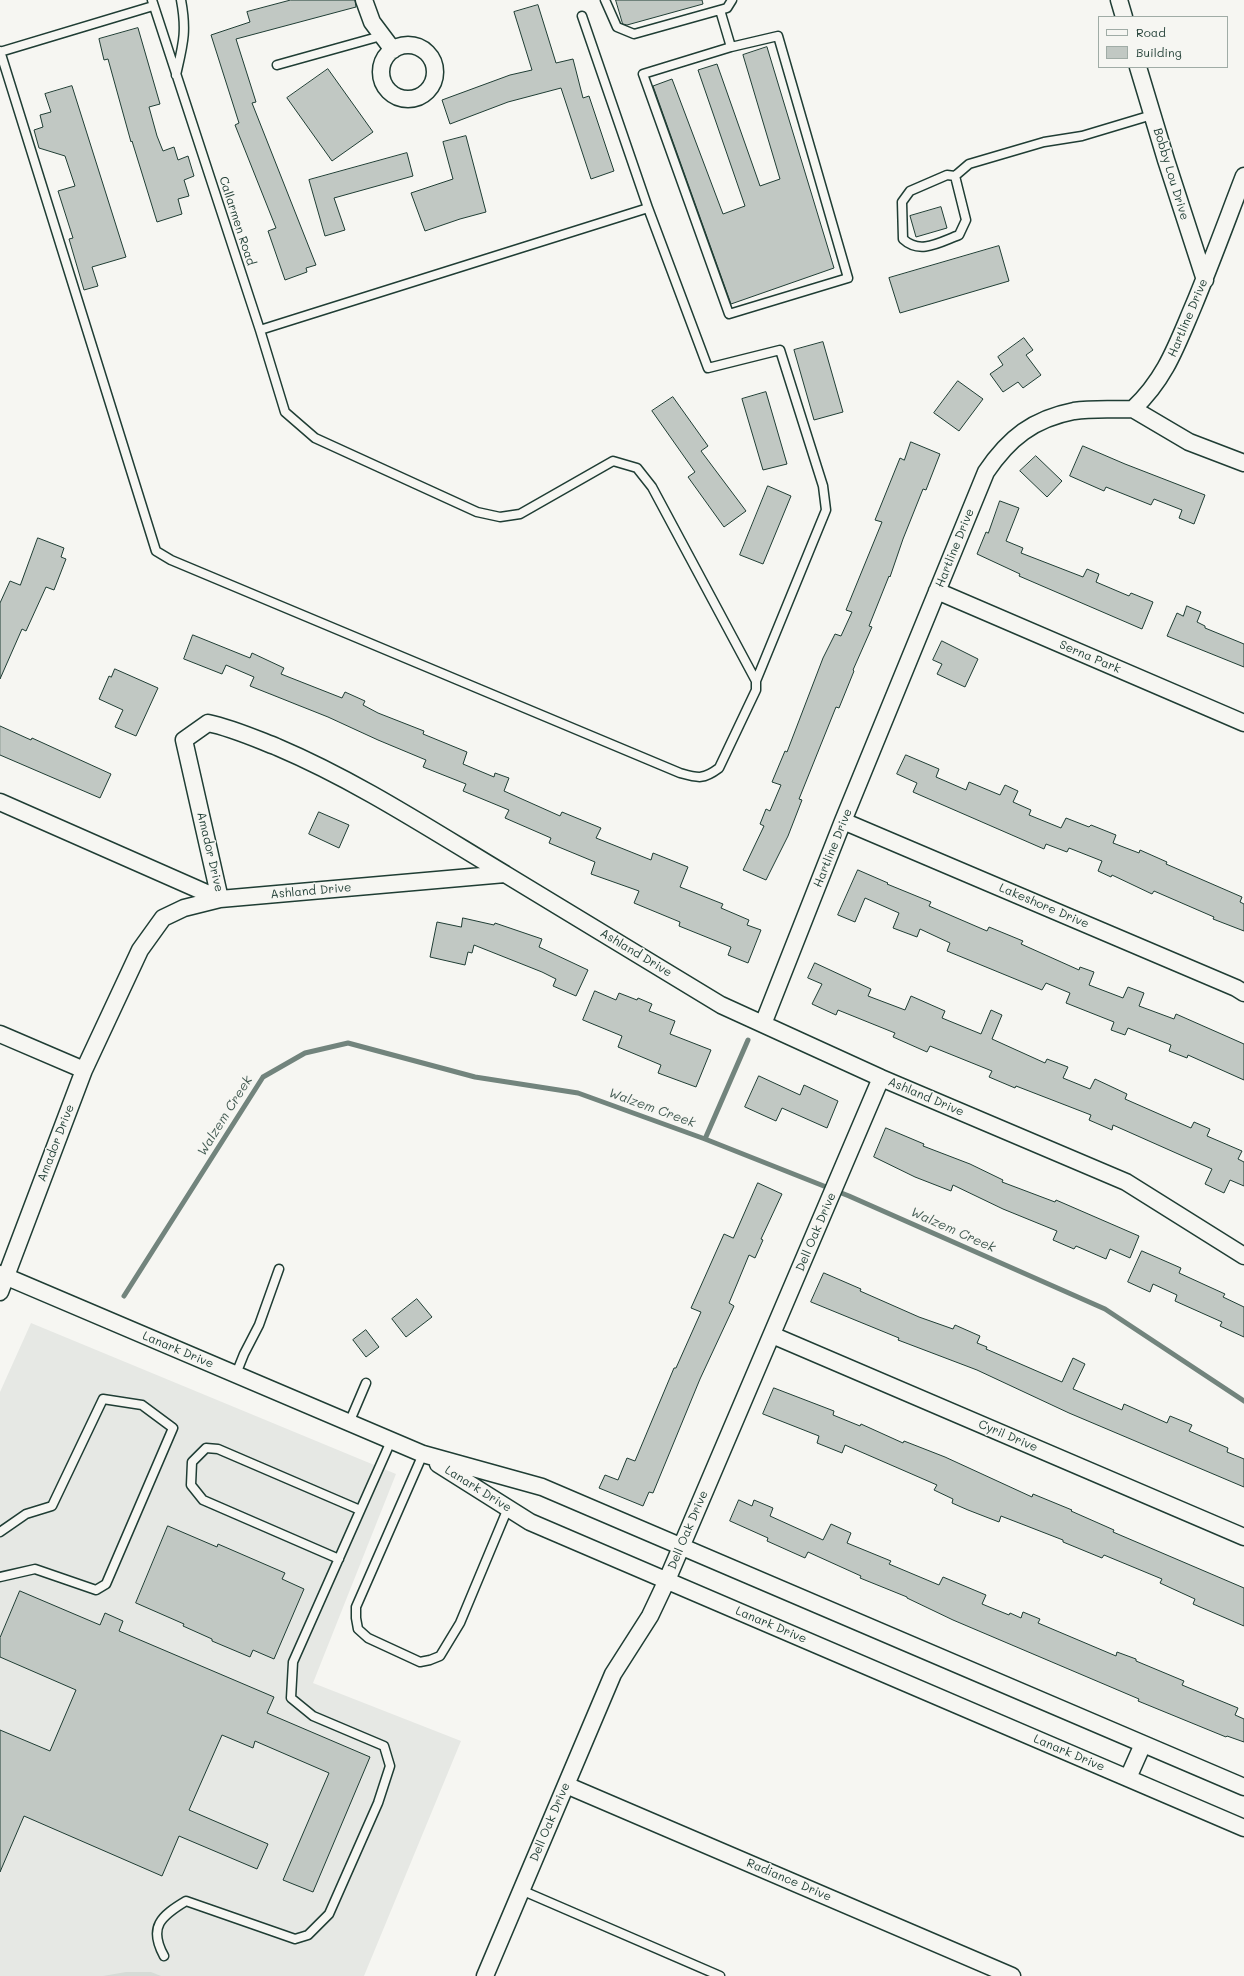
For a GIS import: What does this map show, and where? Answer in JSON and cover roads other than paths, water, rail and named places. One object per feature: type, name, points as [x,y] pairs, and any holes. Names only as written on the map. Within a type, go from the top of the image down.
[{"type":"street","points":[[364,0],[372,22],[393,50]]},
{"type":"street","points":[[1118,0],[1124,16]]},
{"type":"street","name":"Bobby Lou Drive","points":[[1138,68],[1204,280]]},
{"type":"street","name":"Hartline Drive","points":[[764,1024],[843,821],[986,472],[1000,452],[1018,435],[1039,422],[1075,411],[1133,409],[1149,394],[1174,351],[1204,280],[1244,176]]},
{"type":"street","points":[[1133,409],[1189,442],[1244,463]]},
{"type":"street","name":"Serna Park","points":[[937,591],[1244,723]]},
{"type":"street","name":"Amador Drive","points":[[0,1292],[3,1275],[84,1070],[140,950],[163,918],[184,908],[220,900],[184,740],[208,723],[228,727],[299,757],[379,798],[505,874]]},
{"type":"street","name":"Ashland Drive","points":[[0,802],[220,900],[505,874],[721,1005],[882,1078],[1126,1182],[1244,1256]]},
{"type":"street","name":"Lakeshore Drive","points":[[843,821],[1236,988],[1244,993]]},
{"type":"street","points":[[0,1034],[84,1070]]},
{"type":"street","name":"Dell Oak Drive","points":[[485,1976],[613,1674],[650,1616],[667,1580],[882,1078]]},
{"type":"street","name":"Lanark Drive","points":[[3,1275],[423,1454],[542,1487],[1244,1787]]},
{"type":"street","name":"Cyril Drive","points":[[772,1335],[1244,1537]]},
{"type":"street","name":"Lanark Drive","points":[[423,1454],[530,1522],[1244,1828]]},
{"type":"street","points":[[1128,1778],[1143,1744]]},
{"type":"street","name":"Radiance Drive","points":[[566,1785],[1012,1976]]},
{"type":"lane","points":[[176,76],[185,35],[185,22],[181,0]]},
{"type":"lane","points":[[605,0],[617,27],[634,34],[727,8],[732,0]]},
{"type":"lane","points":[[152,3],[0,52],[156,551],[178,563],[680,773],[698,778],[709,776],[719,768],[756,690],[756,681],[826,510],[823,486],[780,350],[708,368],[648,208],[582,16]]},
{"type":"lane","name":"Callarmen Road","points":[[152,3],[260,330],[285,412],[315,438],[477,512],[500,517],[520,514],[613,461],[637,468],[652,487],[756,681]]},
{"type":"lane","points":[[720,10],[730,47]]},
{"type":"lane","points":[[277,65],[381,36]]},
{"type":"lane","points":[[778,36],[848,278],[729,314],[643,74],[730,47],[778,36]]},
{"type":"lane","points":[[955,176],[966,220],[959,235],[922,248],[910,245],[903,239],[902,202],[910,191],[947,175],[955,176],[970,164],[1044,142],[1082,136],[1152,115]]},
{"type":"lane","points":[[260,330],[648,208]]},
{"type":"lane","points":[[236,1374],[259,1325],[279,1270]]},
{"type":"lane","points":[[349,1423],[366,1383]]},
{"type":"lane","points":[[0,1532],[26,1514],[52,1506],[103,1399],[142,1405],[173,1428],[106,1584],[96,1590],[35,1569],[0,1577]]},
{"type":"lane","points":[[164,1956],[157,1943],[159,1922],[167,1912],[186,1901],[295,1939],[308,1935],[329,1914],[378,1802],[390,1766],[384,1746],[313,1716],[290,1698],[293,1662],[391,1440]]},
{"type":"lane","points":[[339,1558],[202,1500],[191,1485],[192,1462],[206,1448],[218,1449],[360,1510]]},
{"type":"lane","points":[[423,1454],[356,1606],[358,1629],[368,1638],[420,1662],[440,1656],[460,1623],[508,1508]]},
{"type":"lane","points":[[521,1890],[720,1976]]},
{"type":"waterway","points":[[705,1139],[748,1040]]},
{"type":"waterway","name":"Walzem Creek","points":[[124,1296],[263,1077],[305,1053],[348,1043],[475,1077],[578,1093],[705,1139],[849,1196],[1105,1309],[1244,1401]]}]
